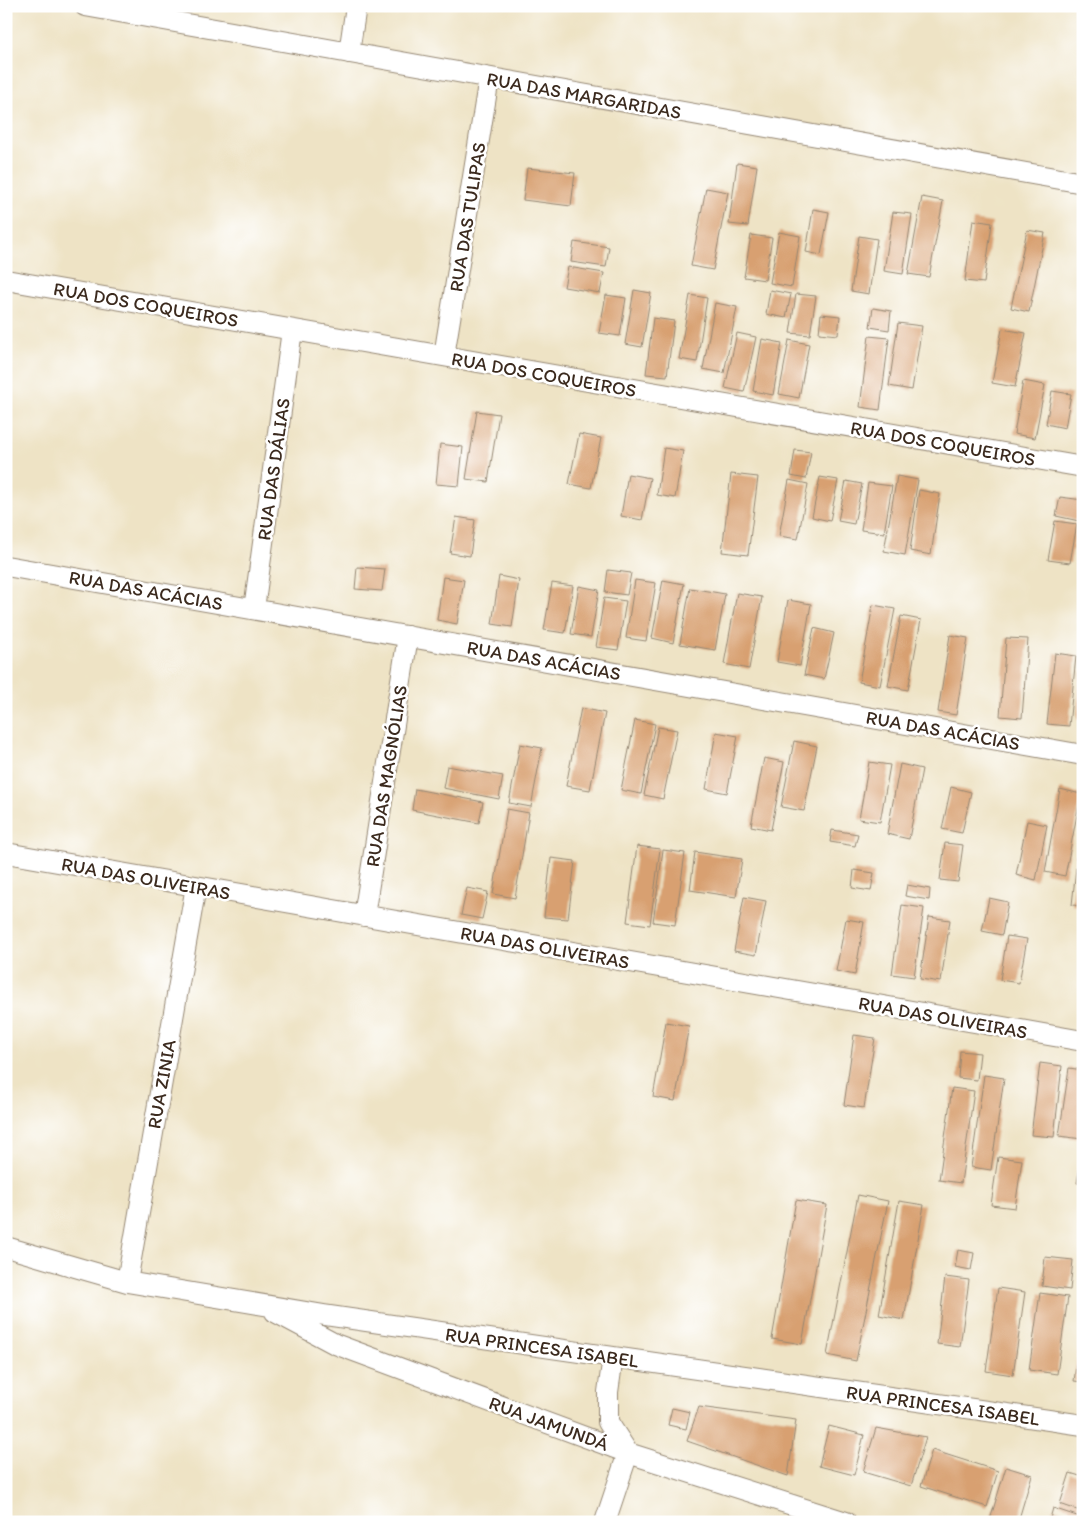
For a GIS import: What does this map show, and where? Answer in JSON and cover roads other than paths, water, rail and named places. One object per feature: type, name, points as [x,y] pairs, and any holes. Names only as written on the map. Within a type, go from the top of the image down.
[{"type":"street","name":"RUA DAS MARGARIDAS","points":[[85,6],[1083,183]]},
{"type":"street","points":[[349,53],[356,6]]},
{"type":"street","name":"RUA DAS TULIPAS","points":[[444,356],[489,78]]},
{"type":"street","name":"RUA DOS COQUEIROS","points":[[6,280],[1083,467]]},
{"type":"street","name":"RUA DAS DÁLIAS","points":[[254,609],[292,330]]},
{"type":"street","name":"RUA DAS ACÁCIAS","points":[[6,566],[1083,755]]},
{"type":"street","name":"RUA DAS MAGNÓLIAS","points":[[364,916],[408,636]]},
{"type":"street","name":"RUA DAS OLIVEIRAS","points":[[6,853],[1083,1041]]},
{"type":"street","name":"RUA ZINIA","points":[[127,1282],[196,886]]},
{"type":"street","name":"RUA PRINCESA ISABEL","points":[[6,1246],[127,1282],[613,1357],[1083,1425]]},
{"type":"street","name":"RUA JAMUNDÁ","points":[[260,1304],[334,1344],[628,1452],[846,1522]]},
{"type":"street","points":[[605,1522],[628,1452],[608,1422],[608,1392],[613,1357]]}]
